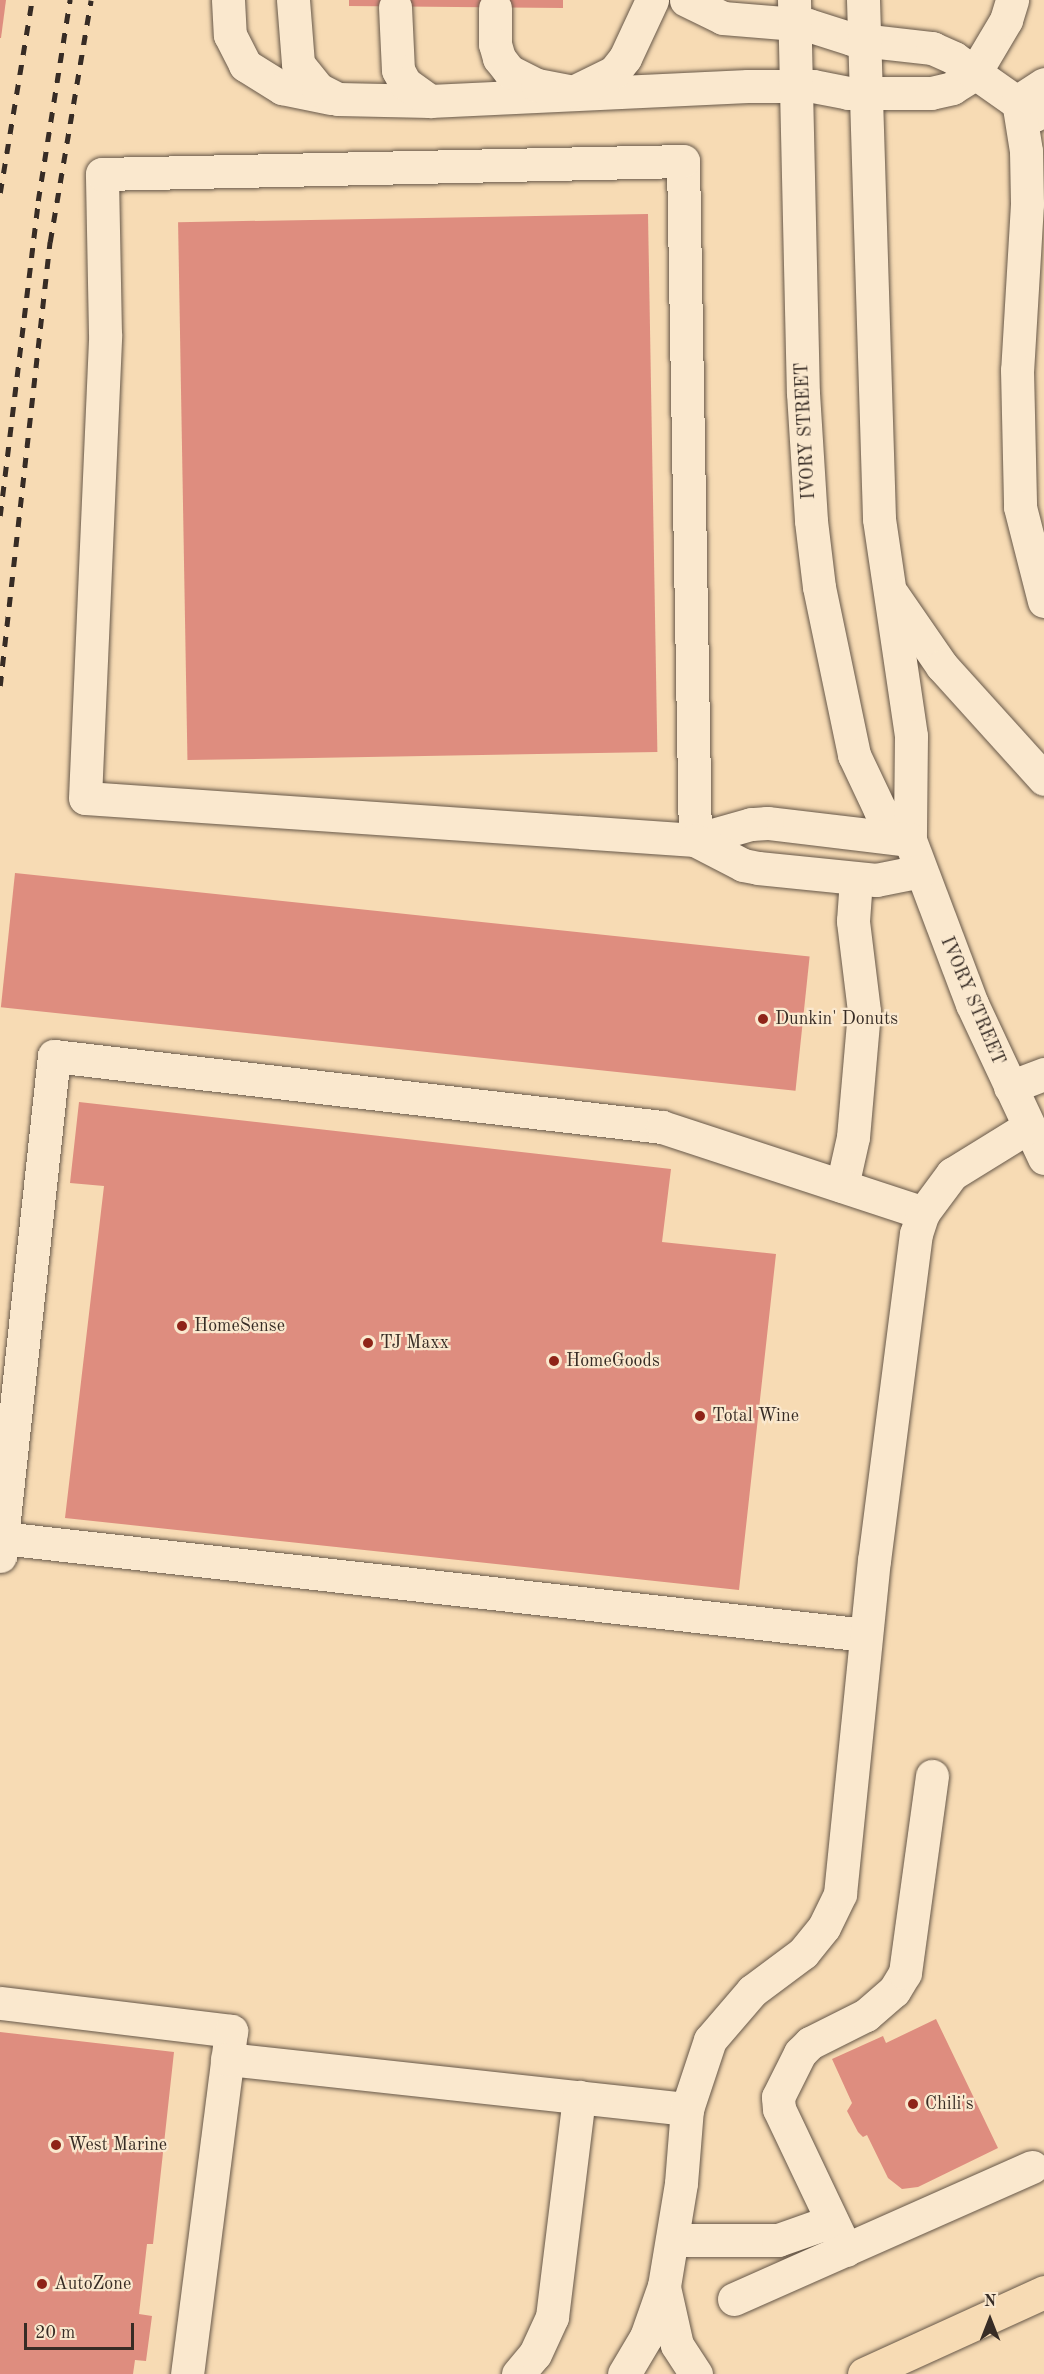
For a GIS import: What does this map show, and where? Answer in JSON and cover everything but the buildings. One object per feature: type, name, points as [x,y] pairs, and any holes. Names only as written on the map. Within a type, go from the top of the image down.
[{"type":"main road","points":[[878,2371],[1044,2292]]},
{"type":"street","points":[[228,0],[230,35],[245,65],[282,88],[338,99],[430,101],[573,92],[797,86],[865,93],[931,93],[952,88],[974,74],[1006,20],[1012,0]]},
{"type":"street","points":[[293,0],[298,64],[318,89],[338,99]]},
{"type":"street","points":[[495,8],[495,44],[499,58],[509,71],[537,85],[573,92],[591,86],[614,72],[625,58],[652,0]]},
{"type":"street","points":[[686,0],[723,18],[794,12],[863,40],[932,48],[974,74],[1031,92],[1044,122]]},
{"type":"street","name":"IVORY STREET","points":[[863,0],[877,475],[885,575],[911,736],[910,840],[949,948],[1028,1127],[1044,1158]]},
{"type":"street","points":[[395,7],[398,70],[405,83],[430,101]]},
{"type":"street","name":"IVORY STREET","points":[[794,12],[803,393],[811,520],[819,587],[854,754],[880,810],[910,840]]},
{"type":"street","points":[[1031,92],[1026,151],[1027,204],[1017,370],[1022,476],[1020,507],[1044,601]]},
{"type":"street","points":[[695,840],[683,161],[102,174],[105,334],[85,798],[695,840],[751,824],[767,823],[910,840]]},
{"type":"street","points":[[1022,476],[1044,530]]},
{"type":"street","points":[[885,575],[902,611],[942,666],[1044,778]]},
{"type":"street","points":[[695,840],[743,865],[856,879],[897,877],[921,871]]},
{"type":"street","points":[[842,1186],[853,1137],[864,1011],[853,921],[856,879]]},
{"type":"street","points":[[866,1635],[1,1547],[54,1056],[662,1127],[923,1213]]},
{"type":"street","points":[[1010,1087],[1044,1074]]},
{"type":"street","points":[[624,2374],[646,2337],[664,2286],[672,2240],[687,2109],[701,2063],[718,2028],[752,1991],[803,1953],[838,1902],[866,1635],[911,1259],[923,1213],[952,1174],[1028,1127]]},
{"type":"street","points":[[846,2250],[779,2109],[778,2097],[800,2053],[810,2043],[875,2008],[894,1991],[905,1973],[932,1776]]},
{"type":"street","points":[[0,2003],[231,2031],[187,2374]]},
{"type":"street","points":[[227,2059],[687,2109]]},
{"type":"street","points":[[518,2374],[536,2354],[552,2317],[579,2097]]},
{"type":"street","points":[[734,2299],[1032,2167]]},
{"type":"street","points":[[672,2240],[778,2240],[832,2221]]},
{"type":"street","points":[[664,2286],[677,2345],[696,2374]]},
{"type":"railway","points":[[0,193],[32,0]]},
{"type":"railway","points":[[0,516],[38,201],[70,0]]},
{"type":"railway","points":[[0,686],[50,242],[91,0]]},
{"type":"place","name":"Dunkin' Donuts","points":[[763,1019]]},
{"type":"place","name":"HomeSense","points":[[182,1326]]},
{"type":"place","name":"TJ Maxx","points":[[368,1343]]},
{"type":"place","name":"HomeGoods","points":[[554,1361]]},
{"type":"place","name":"Total Wine","points":[[700,1416]]},
{"type":"place","name":"Chili's","points":[[913,2104]]},
{"type":"place","name":"West Marine","points":[[56,2145]]},
{"type":"place","name":"AutoZone","points":[[42,2284]]}]
